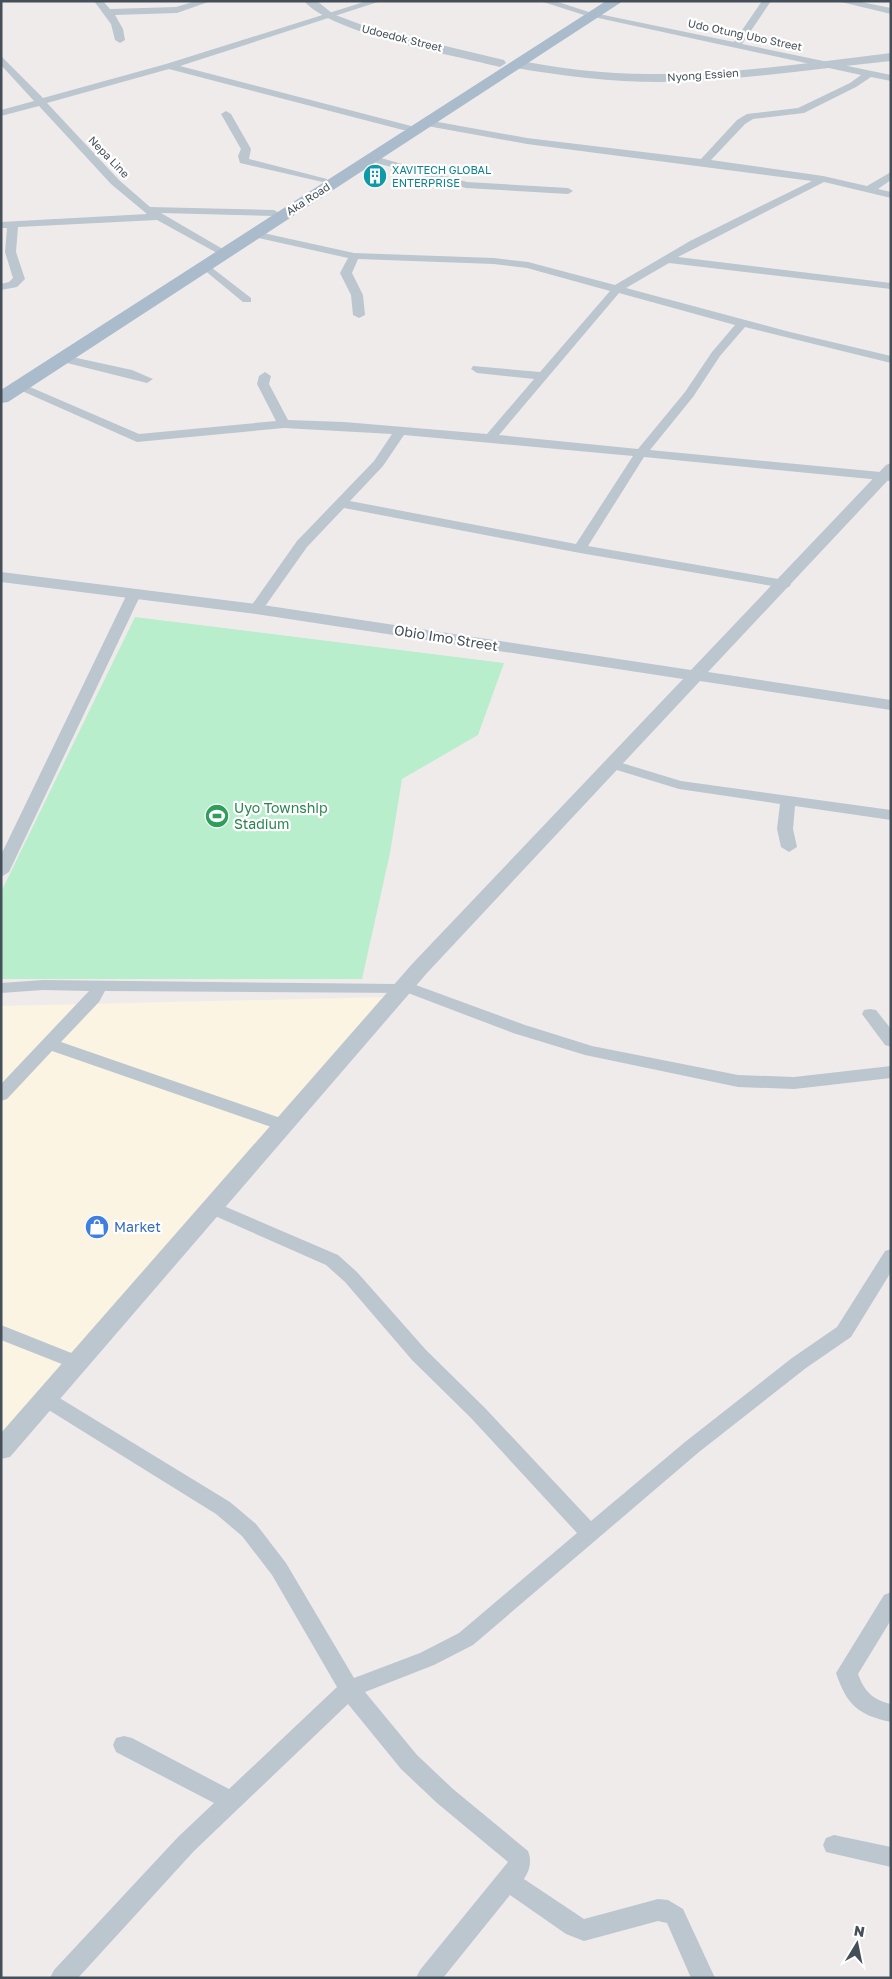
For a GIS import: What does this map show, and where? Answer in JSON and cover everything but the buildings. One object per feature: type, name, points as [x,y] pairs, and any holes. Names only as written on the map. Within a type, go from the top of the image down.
[{"type":"main road","name":"Aka Road","points":[[589,14],[601,1]]},
{"type":"main road","name":"Aka Road","points":[[5,390],[274,212],[589,14],[616,1]]},
{"type":"main road","name":"Aka Road","points":[[5,390],[63,360],[370,158],[427,123],[508,64]]},
{"type":"street","points":[[98,1],[120,32],[120,40]]},
{"type":"street","points":[[107,12],[177,10],[207,1]]},
{"type":"street","name":"Udoedok Street","points":[[309,1],[329,16],[366,30],[508,64]]},
{"type":"street","points":[[1,113],[169,66],[377,1]]},
{"type":"street","name":"Udo Otung Ubo Street","points":[[544,1],[589,14],[891,78]]},
{"type":"street","points":[[736,46],[767,1]]},
{"type":"street","points":[[841,1],[891,10]]},
{"type":"street","name":"Nyong Essien","points":[[508,64],[598,76],[659,78],[712,75],[891,57]]},
{"type":"street","name":"Nepa Line","points":[[1,59],[115,182],[147,210],[217,250]]},
{"type":"street","points":[[169,66],[407,128]]},
{"type":"street","points":[[703,162],[741,122],[751,116],[800,111],[853,84],[868,74]]},
{"type":"street","points":[[226,114],[246,149],[242,159],[244,161],[323,181]]},
{"type":"street","points":[[427,123],[527,141],[703,162],[823,179],[891,194]]},
{"type":"street","points":[[370,158],[466,186],[568,191]]},
{"type":"street","points":[[870,189],[891,176]]},
{"type":"street","points":[[490,438],[617,289],[723,228],[823,179]]},
{"type":"street","points":[[147,210],[274,212]]},
{"type":"street","points":[[1,225],[160,217]]},
{"type":"street","points":[[1,287],[13,285],[19,279],[9,254],[8,245],[13,224]]},
{"type":"street","points":[[254,234],[354,256],[508,262],[546,270],[743,323],[891,360]]},
{"type":"street","points":[[354,256],[346,273],[356,295],[359,315]]},
{"type":"street","points":[[667,259],[891,286]]},
{"type":"street","points":[[206,267],[247,300]]},
{"type":"street","points":[[580,549],[640,454],[689,394],[716,354],[743,323]]},
{"type":"street","points":[[63,360],[128,373],[147,379]]},
{"type":"street","points":[[478,369],[542,376]]},
{"type":"street","points":[[266,376],[262,384],[284,424]]},
{"type":"street","points":[[5,390],[137,438],[284,424],[401,430],[640,454],[888,474]]},
{"type":"street","points":[[256,609],[302,544],[379,463],[401,430]]},
{"type":"street","points":[[1,1450],[405,986],[695,675],[888,474]]},
{"type":"street","points":[[340,503],[580,549],[784,584]]},
{"type":"street","name":"Obio Imo Street","points":[[1,577],[256,609],[891,705]]},
{"type":"street","points":[[3,864],[134,594]]},
{"type":"street","points":[[612,764],[678,785],[889,816]]},
{"type":"street","points":[[788,800],[785,829],[789,847]]},
{"type":"street","points":[[1,988],[101,986],[403,989],[405,986]]},
{"type":"street","points":[[1,1095],[101,986]]},
{"type":"street","points":[[405,986],[519,1030],[591,1051],[738,1081],[794,1083],[891,1072]]},
{"type":"street","points":[[870,1014],[891,1041]]},
{"type":"street","points":[[49,1044],[283,1125]]},
{"type":"street","points":[[212,1207],[332,1260],[351,1277],[419,1355],[478,1413],[590,1534]]},
{"type":"street","points":[[62,1978],[186,1844],[349,1689],[426,1659],[466,1639],[707,1435],[799,1363],[844,1332],[891,1256]]},
{"type":"street","points":[[1,1332],[77,1363]]},
{"type":"street","points":[[46,1399],[223,1508],[249,1530],[279,1569],[349,1689],[409,1762],[445,1796],[520,1858],[518,1869],[428,1978]]},
{"type":"street","points":[[891,1601],[847,1672],[853,1691],[871,1709],[891,1713]]},
{"type":"street","points":[[124,1745],[231,1801]]},
{"type":"street","points":[[834,1846],[891,1857]]},
{"type":"street","points":[[508,1881],[574,1926],[584,1930],[658,1910],[668,1911],[675,1916],[703,1978]]},
{"type":"shaded area","name":"Market","points":[[391,997],[1,1447],[1,1006]]},
{"type":"green space","name":"Uyo Township Stadium","points":[[135,617],[504,663],[478,735],[402,779],[390,853],[362,979],[1,979],[1,892]]},
{"type":"place","name":"XAVITECH GLOBAL ENTERPRISE","points":[[375,176]]},
{"type":"place","name":"Uyo Township Stadium","points":[[217,816]]},
{"type":"place","name":"Market","points":[[97,1227]]}]
